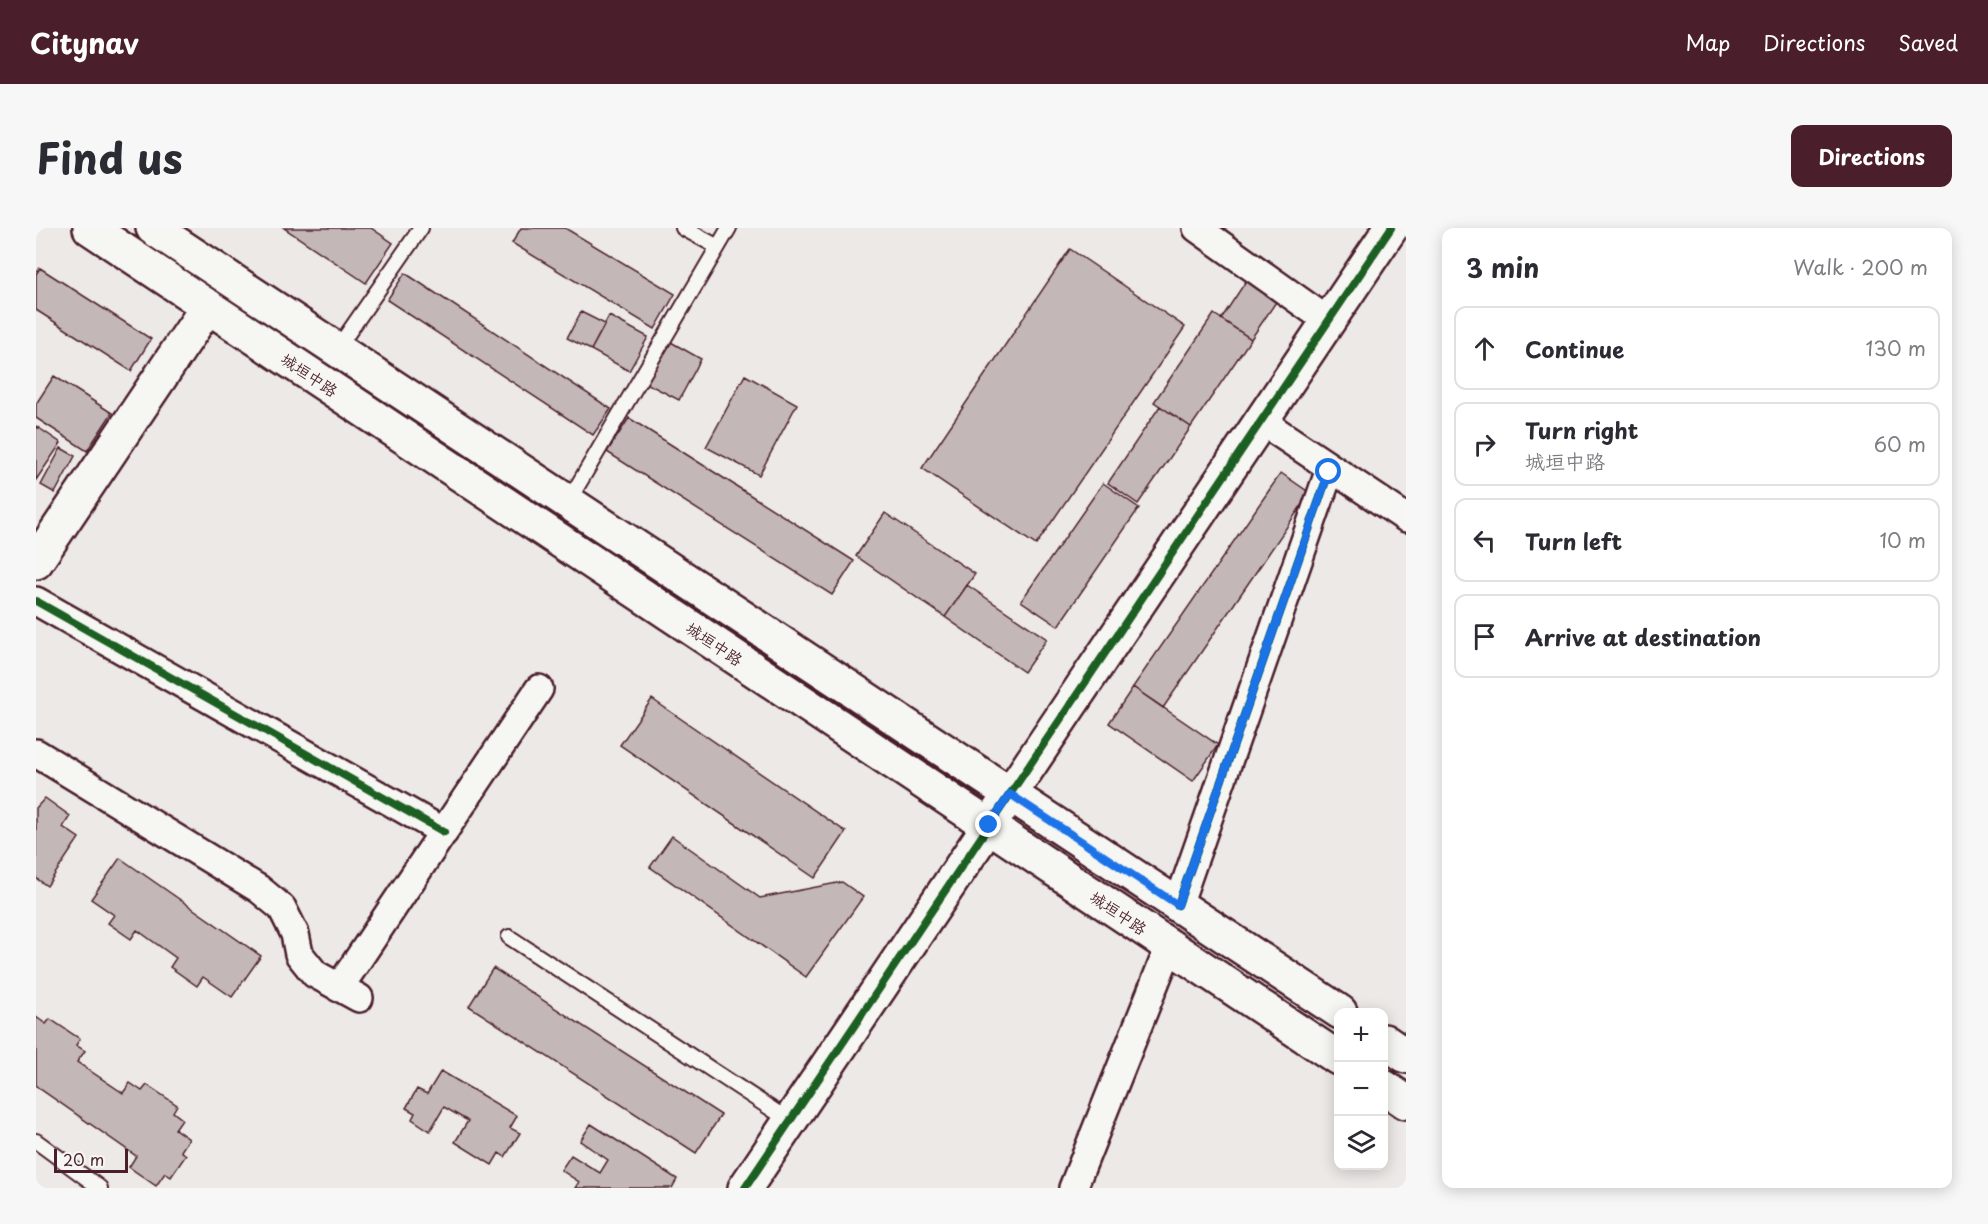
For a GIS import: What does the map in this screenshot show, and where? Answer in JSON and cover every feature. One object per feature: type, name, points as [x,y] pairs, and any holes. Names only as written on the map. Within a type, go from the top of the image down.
[{"type":"main road","name":"城垣中路","points":[[90,228],[1334,1055]]},
{"type":"main road","points":[[153,228],[1334,1008]]},
{"type":"main road","points":[[745,1188],[1390,228]]},
{"type":"main road","points":[[36,562],[208,306]]},
{"type":"main road","points":[[1388,1044],[1406,1056]]},
{"type":"main road","points":[[1388,1091],[1406,1102]]},
{"type":"street","points":[[1197,228],[1328,321]]},
{"type":"street","points":[[1261,421],[1406,518]]},
{"type":"street","points":[[1178,905],[1329,472]]},
{"type":"street","points":[[36,601],[444,832]]},
{"type":"street","points":[[36,753],[259,889],[282,908],[295,934],[299,954],[315,974],[349,993],[444,832],[539,689]]},
{"type":"street","points":[[1073,1188],[1170,945]]},
{"type":"lane","points":[[337,349],[421,228]]},
{"type":"lane","points":[[683,228],[718,247]]},
{"type":"lane","points":[[568,502],[729,228]]},
{"type":"lane","points":[[509,938],[790,1121]]},
{"type":"lane","points":[[36,1141],[100,1188]]},
{"type":"building","points":[[284,228],[371,228],[393,243],[366,283]]},
{"type":"building","points":[[521,228],[565,228],[675,294],[655,329],[512,243]]},
{"type":"building","points":[[1070,249],[1185,327],[1036,545],[922,468]]},
{"type":"building","points":[[40,268],[151,339],[131,371],[36,310],[36,274]]},
{"type":"building","points":[[405,273],[611,409],[593,435],[387,300]]},
{"type":"building","points":[[1248,278],[1278,299],[1251,339],[1221,319]]},
{"type":"building","points":[[581,312],[605,324],[591,350],[567,338]]},
{"type":"building","points":[[1214,314],[1251,339],[1191,427],[1154,402]]},
{"type":"building","points":[[609,316],[648,337],[629,371],[591,350]]},
{"type":"building","points":[[669,341],[701,359],[679,400],[646,383]]},
{"type":"building","points":[[745,375],[797,404],[759,475],[706,447]]},
{"type":"building","points":[[54,376],[112,413],[87,451],[36,418],[36,404]]},
{"type":"building","points":[[1160,406],[1191,427],[1138,504],[1108,483]]},
{"type":"building","points":[[629,418],[854,561],[832,595],[607,452]]},
{"type":"building","points":[[36,426],[61,443],[36,480]]},
{"type":"building","points":[[61,448],[75,456],[55,493],[41,485]]},
{"type":"building","points":[[1281,473],[1310,493],[1163,708],[1133,687]]},
{"type":"building","points":[[1103,483],[1139,508],[1058,626],[1021,601]]},
{"type":"building","points":[[885,513],[975,574],[945,617],[856,556]]},
{"type":"building","points":[[967,585],[1047,639],[1024,672],[945,617]]},
{"type":"building","points":[[1133,687],[1218,745],[1193,781],[1109,723]]},
{"type":"building","points":[[652,699],[846,832],[815,878],[620,745]]},
{"type":"building","points":[[45,798],[70,816],[63,827],[79,838],[47,886],[36,878],[36,808]]},
{"type":"building","points":[[672,836],[760,898],[842,882],[863,897],[806,977],[650,867]]},
{"type":"building","points":[[120,858],[261,956],[232,997],[203,977],[197,986],[170,967],[176,958],[137,930],[131,939],[108,923],[114,915],[91,899]]},
{"type":"building","points":[[493,968],[721,1115],[696,1153],[469,1006]]},
{"type":"building","points":[[36,1017],[46,1024],[50,1019],[80,1039],[76,1045],[85,1051],[77,1062],[123,1093],[130,1083],[142,1091],[147,1085],[177,1105],[173,1112],[182,1119],[175,1129],[189,1139],[181,1151],[186,1155],[171,1177],[165,1173],[156,1186],[129,1167],[136,1156],[36,1086]]},
{"type":"building","points":[[441,1071],[517,1116],[510,1128],[520,1133],[505,1157],[499,1153],[492,1165],[455,1142],[468,1121],[444,1107],[430,1131],[412,1119],[415,1113],[406,1108],[417,1089],[427,1094]]},
{"type":"building","points":[[591,1124],[677,1179],[672,1188],[575,1188],[579,1182],[561,1170],[571,1155],[600,1173],[608,1160],[580,1141]]},
{"type":"cycle path","points":[[745,1188],[1391,228]]},
{"type":"cycle path","points":[[1178,905],[1329,472]]},
{"type":"cycle path","points":[[36,601],[444,832]]},
{"type":"route","points":[[989,825],[1010,794],[1178,905],[1329,472]]}]
